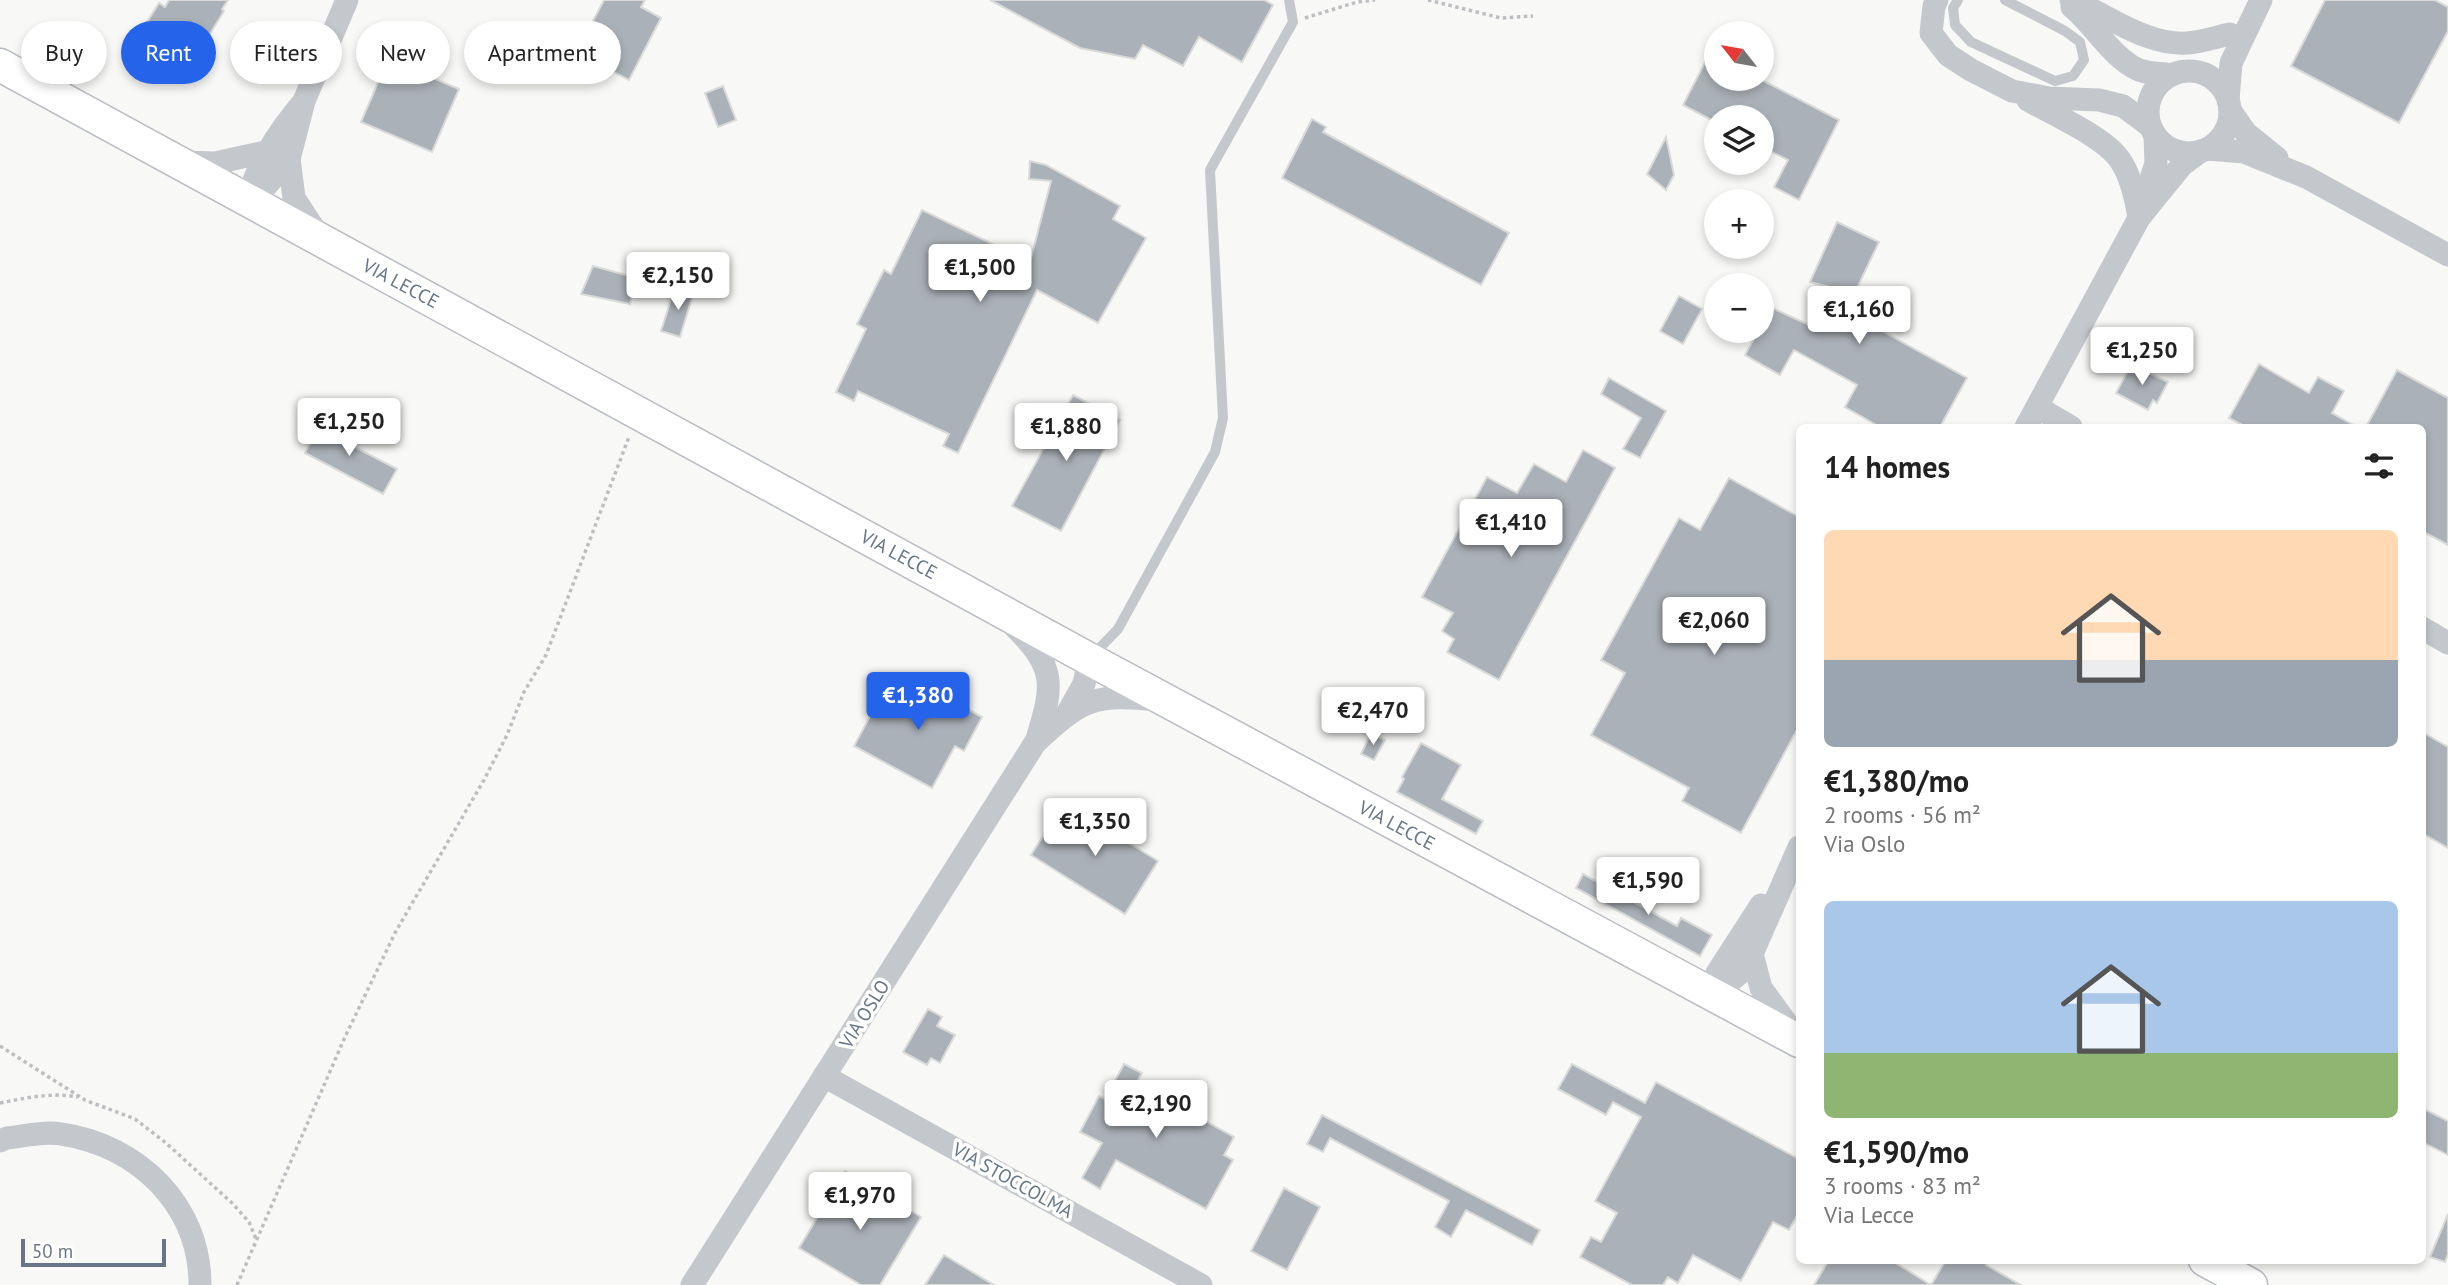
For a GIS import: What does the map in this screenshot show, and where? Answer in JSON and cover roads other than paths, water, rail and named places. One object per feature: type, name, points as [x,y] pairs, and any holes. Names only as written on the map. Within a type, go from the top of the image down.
[{"type":"main road","name":"VIA LECCE","points":[[0,65],[1089,659],[1796,1039]]},
{"type":"main road","points":[[2212,1264],[2247,1284]]},
{"type":"street","points":[[322,241],[294,198],[289,159],[304,101],[348,0]]},
{"type":"street","points":[[1923,0],[1931,33],[1948,55],[2101,142],[2120,160],[2135,195],[2139,218]]},
{"type":"street","points":[[1931,33],[1937,0]]},
{"type":"street","points":[[2065,0],[2090,21],[2117,57],[2141,71],[2202,73],[2213,79],[2222,89],[2246,133],[2306,177]]},
{"type":"street","points":[[2071,0],[2148,37],[2186,43],[2230,34]]},
{"type":"street","points":[[2139,218],[2156,163],[2148,114],[2154,91],[2162,81],[2181,73],[2230,34],[2258,6]]},
{"type":"street","points":[[2059,424],[2031,417],[2139,218],[2182,165],[2217,142],[2224,133],[2229,105],[2231,63],[2258,6]]},
{"type":"street","points":[[2004,87],[2049,98],[2099,100],[2123,106],[2164,145],[2175,151],[2244,152],[2306,177],[2448,255]]},
{"type":"street","points":[[247,200],[265,152],[304,101]]},
{"type":"street","points":[[176,161],[215,163],[265,152]]},
{"type":"street","points":[[247,200],[266,186],[289,159]]},
{"type":"street","points":[[992,604],[1036,648],[1048,673],[1058,707]]},
{"type":"street","points":[[2426,630],[2448,643]]},
{"type":"street","points":[[1058,707],[1084,684],[1089,659]]},
{"type":"street","points":[[1058,707],[1098,698],[1128,697],[1171,702]]},
{"type":"street","name":"VIA OSLO","points":[[692,1285],[1058,707]]},
{"type":"street","points":[[1712,996],[1741,973],[1741,953],[1796,852]]},
{"type":"street","points":[[1670,973],[1741,953]]},
{"type":"street","points":[[1741,953],[1761,988],[1796,1037]]},
{"type":"street","name":"VIA STOCCOLMA","points":[[824,1076],[1201,1285]]},
{"type":"street","points":[[0,1141],[59,1133],[108,1146],[152,1174],[183,1214],[200,1263],[200,1285]]},
{"type":"lane","points":[[1089,659],[1118,629],[1215,452],[1223,418],[1210,170],[1293,22],[1289,0]]},
{"type":"lane","points":[[1958,0],[1953,8],[1955,25],[1971,42],[2055,81],[2073,76],[2084,60],[2080,41],[2005,0]]},
{"type":"lane","points":[[2029,12],[2036,0]]},
{"type":"lane","points":[[2004,87],[2007,60]]}]
